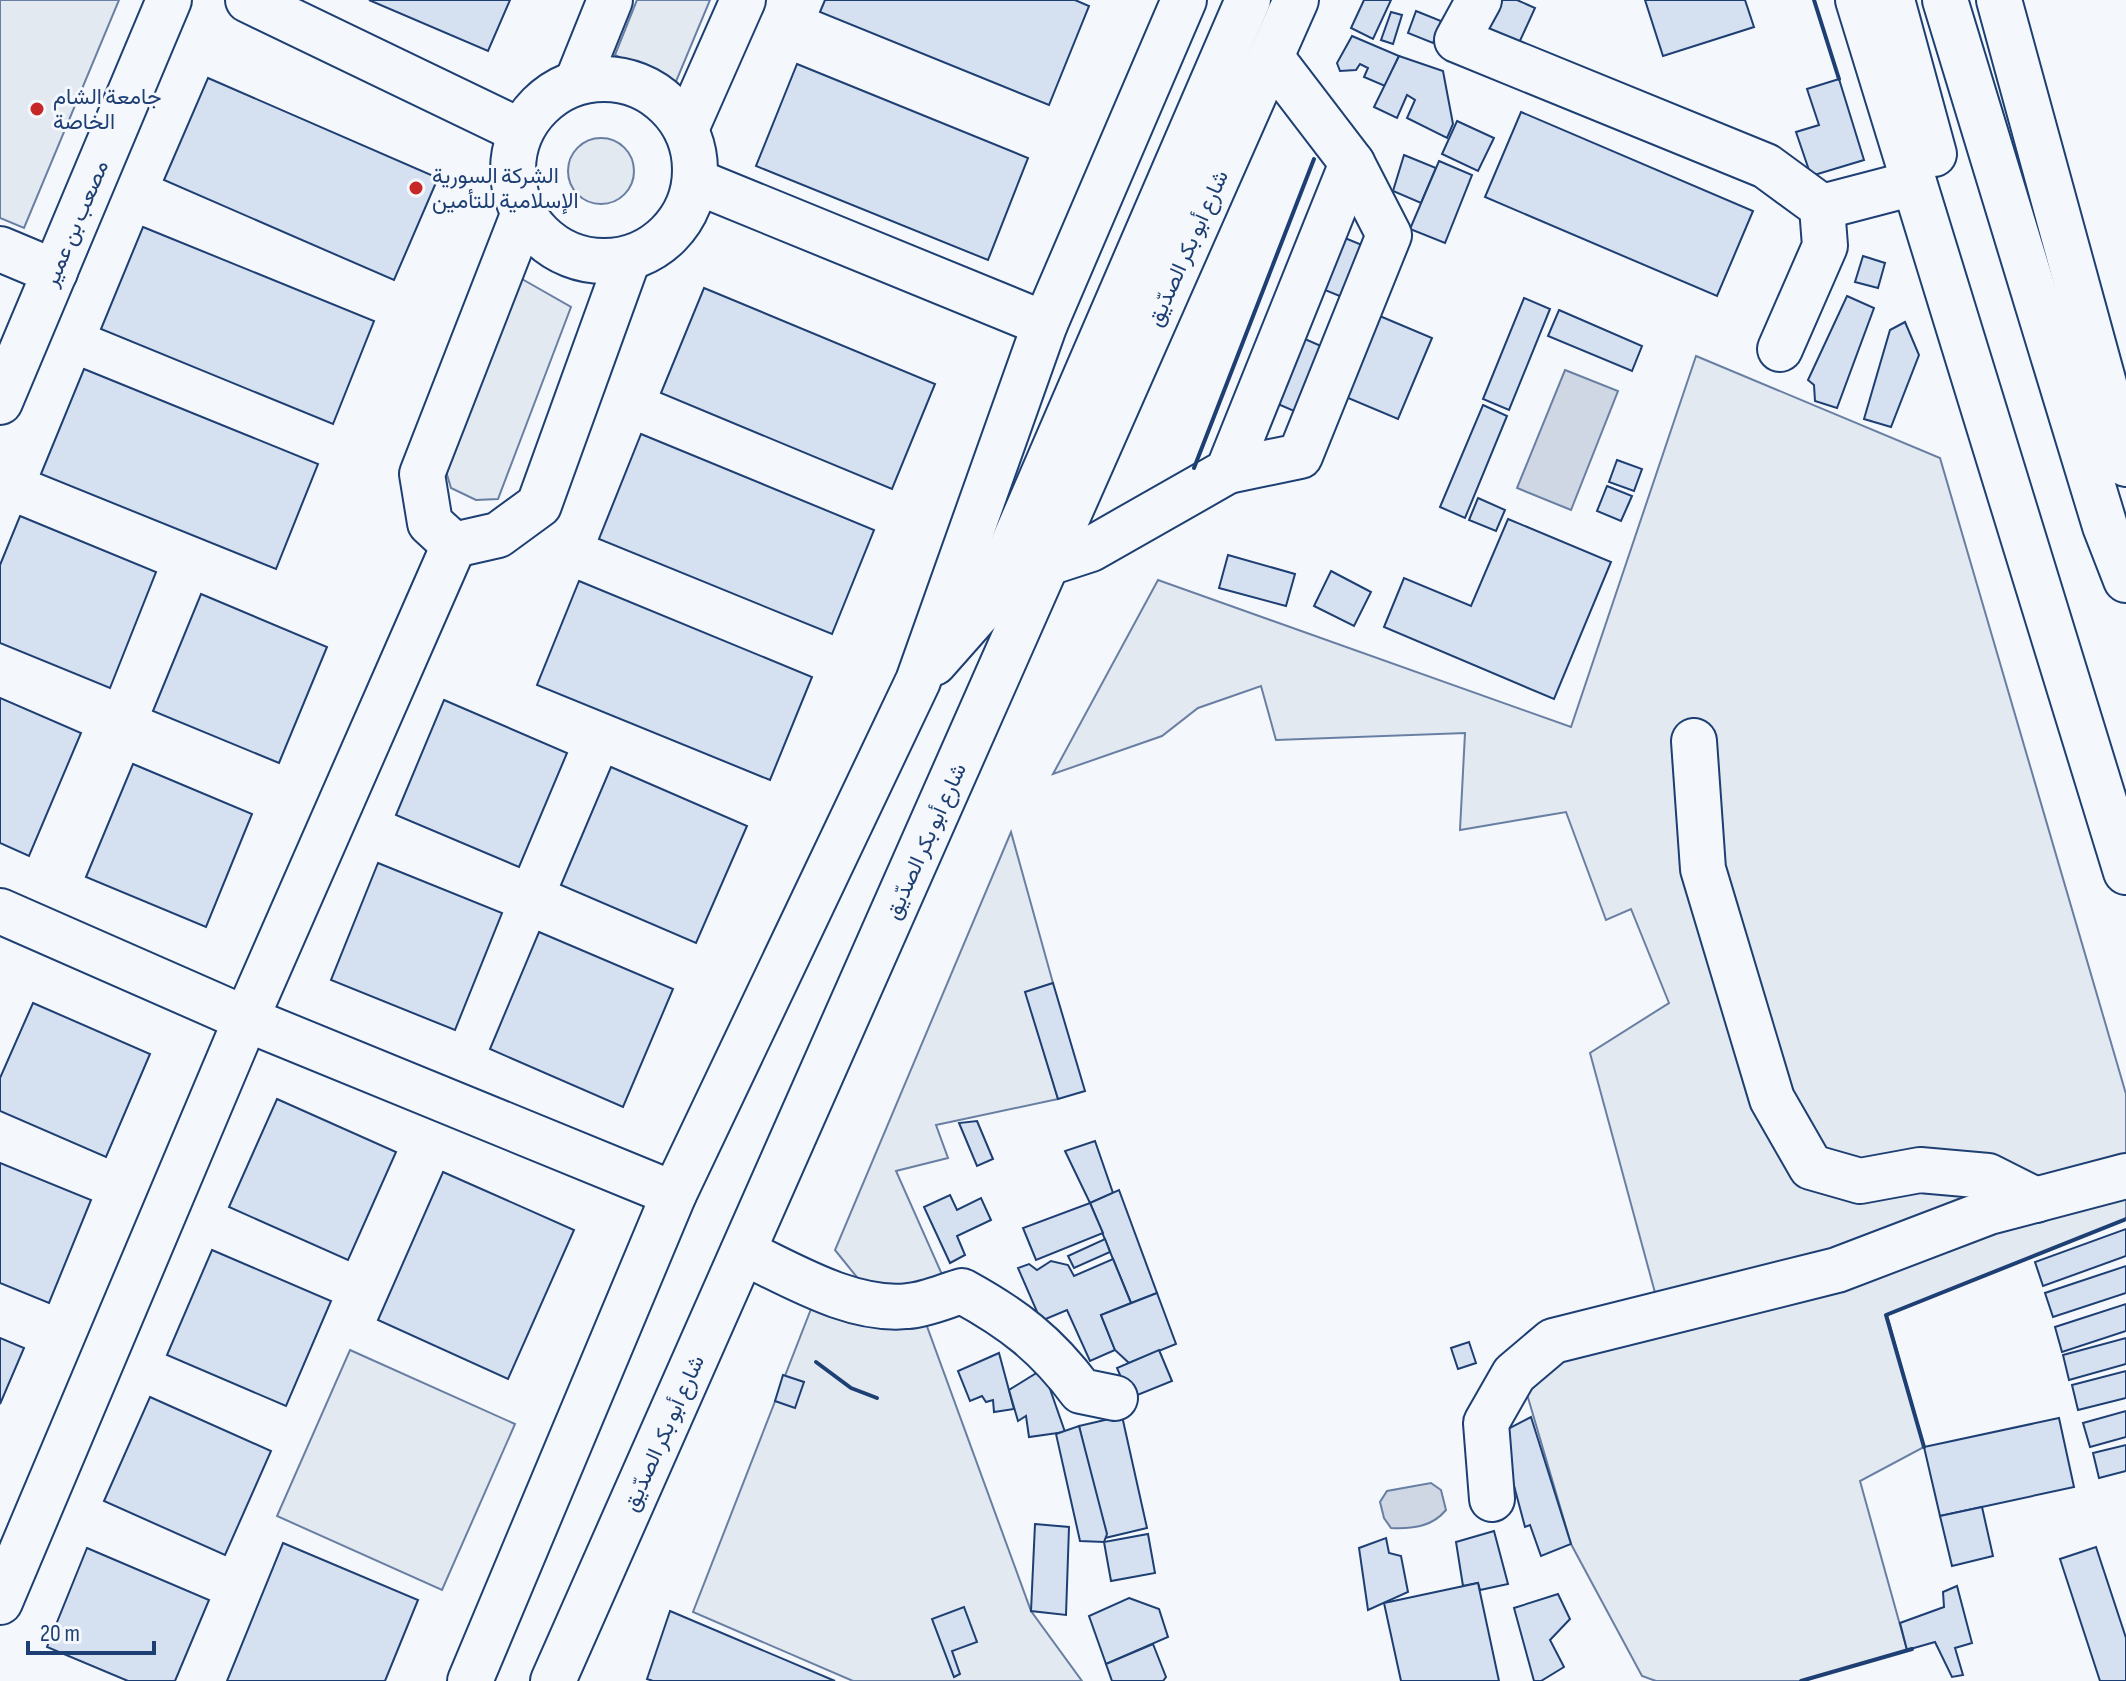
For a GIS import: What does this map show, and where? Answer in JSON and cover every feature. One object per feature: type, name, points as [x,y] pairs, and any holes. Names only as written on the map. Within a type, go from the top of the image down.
[{"type":"main road","name":"مصعب بن عمير","points":[[0,402],[169,0]]},
{"type":"main road","points":[[248,0],[520,131]]},
{"type":"main road","points":[[577,82],[610,0]]},
{"type":"main road","points":[[686,129],[743,0]]},
{"type":"main road","points":[[470,1681],[674,1194],[918,681],[1045,324],[1184,0]]},
{"type":"main road","points":[[918,681],[988,602],[1248,0]]},
{"type":"main road","name":"شارع أبو بكر الصدّيق","points":[[553,1681],[1296,0]]},
{"type":"main road","points":[[1479,0],[1457,40],[1766,166],[1822,207],[1825,246],[1780,349]]},
{"type":"main road","points":[[1858,0],[2126,872]]},
{"type":"main road","points":[[1892,0],[1919,94],[2063,668]]},
{"type":"main road","points":[[1945,0],[2105,526],[2126,580]]},
{"type":"main road","points":[[1999,0],[2126,464]]},
{"type":"main road","points":[[1048,563],[1091,549],[1228,471],[1300,456],[1389,235],[1352,163],[1271,57]]},
{"type":"main road","points":[[602,78],[639,86],[671,108],[686,129],[694,155],[695,181],[688,207],[673,230],[653,248],[628,259],[598,262],[568,255],[542,239],[523,215],[513,188],[512,159],[520,131],[534,109],[554,92],[577,82],[602,78]]},
{"type":"main road","points":[[1228,471],[1352,163]]},
{"type":"main road","points":[[695,181],[1045,324]]},
{"type":"main road","points":[[1822,207],[1914,183]]},
{"type":"main road","points":[[454,545],[430,523],[422,474],[523,215]]},
{"type":"main road","points":[[0,249],[55,272]]},
{"type":"main road","points":[[454,545],[498,535],[539,505],[628,259]]},
{"type":"main road","points":[[0,1602],[246,1019],[454,545]]},
{"type":"main road","points":[[1694,741],[1703,869],[1772,1099],[1811,1167],[1860,1181],[1920,1170],[1988,1176],[2036,1200]]},
{"type":"main road","points":[[0,911],[246,1019],[674,1194]]},
{"type":"main road","points":[[1492,1499],[1486,1423],[1514,1374],[1553,1341],[1837,1270],[1989,1212],[2126,1176]]},
{"type":"main road","points":[[743,1252],[823,1289],[866,1302],[908,1306],[962,1291],[1010,1317],[1055,1355],[1081,1391],[1115,1398]]},
{"type":"shaded area","name":"جامعة الشام الخاصة","points":[[0,0],[119,0],[24,228],[0,218]]},
{"type":"shaded area","points":[[637,0],[710,0],[675,84],[615,55]]},
{"type":"shaded area","points":[[594,138],[608,138],[620,143],[629,152],[634,171],[632,184],[625,195],[608,204],[594,204],[582,199],[573,190],[568,178],[568,164],[573,152],[582,143]]},
{"type":"shaded area","points":[[522,279],[571,307],[498,499],[476,500],[451,488],[445,468]]},
{"type":"shaded area","points":[[1696,356],[1940,458],[2126,1094],[2126,1163],[1657,1300],[1590,1053],[1669,1003],[1631,909],[1606,920],[1566,812],[1460,830],[1465,733],[1276,740],[1261,686],[1198,708],[1162,736],[1053,774],[1158,580],[1571,727]]},
{"type":"shaded area","points":[[1565,370],[1618,391],[1571,510],[1517,488]]},
{"type":"shaded area","points":[[1011,832],[1053,983],[1026,992],[1058,1099],[936,1125],[948,1158],[896,1171],[944,1279],[921,1288],[860,1281],[835,1250]]},
{"type":"shaded area","points":[[2126,1187],[2126,1219],[1887,1315],[1924,1447],[1860,1481],[1907,1650],[1801,1681],[1656,1681],[1642,1676],[1571,1544],[1524,1384],[1566,1352]]},
{"type":"shaded area","points":[[811,1309],[925,1321],[1031,1611],[1082,1681],[853,1681],[693,1612]]},
{"type":"shaded area","points":[[350,1350],[515,1424],[442,1590],[277,1516]]},
{"type":"shaded area","points":[[1431,1483],[1441,1490],[1446,1510],[1421,1526],[1391,1528],[1384,1518],[1380,1502],[1387,1491]]},
{"type":"building","points":[[369,0],[510,0],[488,51]]},
{"type":"building","points":[[825,0],[1075,0],[1089,6],[1049,105],[820,12]]},
{"type":"building","points":[[1364,0],[1391,0],[1373,39],[1351,28]]},
{"type":"building","points":[[1498,0],[1517,0],[1535,8],[1519,43],[1486,28]]},
{"type":"building","points":[[1645,0],[1745,0],[1754,27],[1663,56]]},
{"type":"building","points":[[1416,11],[1441,21],[1433,43],[1408,33]]},
{"type":"building","points":[[1391,12],[1402,15],[1393,44],[1381,40]]},
{"type":"building","points":[[1352,36],[1399,56],[1385,86],[1364,77],[1368,68],[1360,64],[1356,70],[1340,71],[1337,63]]},
{"type":"building","points":[[1399,56],[1443,71],[1453,124],[1447,138],[1407,118],[1415,100],[1407,95],[1397,118],[1374,107]]},
{"type":"building","points":[[797,64],[1028,158],[988,260],[756,166]]},
{"type":"building","points":[[208,78],[438,178],[394,280],[164,180]]},
{"type":"building","points":[[1839,79],[1864,160],[1811,176],[1796,132],[1819,125],[1807,89]]},
{"type":"building","points":[[1521,112],[1753,211],[1717,296],[1485,197]]},
{"type":"building","points":[[1457,121],[1494,138],[1478,171],[1442,154]]},
{"type":"building","points":[[1404,155],[1436,168],[1421,203],[1393,191]]},
{"type":"building","points":[[1439,161],[1472,175],[1445,243],[1410,229]]},
{"type":"building","points":[[143,227],[374,321],[333,424],[101,329]]},
{"type":"building","points":[[1340,236],[1362,245],[1342,297],[1320,288]]},
{"type":"building","points":[[1863,256],[1885,263],[1878,288],[1855,282]]},
{"type":"building","points":[[704,288],[935,384],[892,489],[661,393]]},
{"type":"building","points":[[1847,296],[1874,308],[1837,408],[1815,401],[1814,385],[1808,380]]},
{"type":"building","points":[[1524,298],[1550,309],[1509,410],[1483,399]]},
{"type":"building","points":[[1559,310],[1642,346],[1632,371],[1548,336]]},
{"type":"building","points":[[1375,314],[1432,338],[1398,419],[1341,395]]},
{"type":"building","points":[[1905,322],[1919,355],[1891,427],[1864,419],[1890,330]]},
{"type":"building","points":[[1298,336],[1321,346],[1294,411],[1271,401]]},
{"type":"building","points":[[84,369],[318,464],[276,569],[41,474]]},
{"type":"building","points":[[1483,405],[1507,416],[1465,518],[1440,507]]},
{"type":"building","points":[[641,434],[874,530],[832,634],[599,539]]},
{"type":"building","points":[[1617,460],[1642,469],[1634,491],[1609,482]]},
{"type":"building","points":[[1607,486],[1632,496],[1621,521],[1597,511]]},
{"type":"building","points":[[1478,498],[1505,510],[1496,531],[1469,520]]},
{"type":"building","points":[[20,516],[156,572],[110,688],[0,643],[0,565]]},
{"type":"building","points":[[1508,519],[1611,562],[1554,699],[1384,627],[1404,578],[1471,606]]},
{"type":"building","points":[[1228,555],[1295,574],[1286,606],[1219,588]]},
{"type":"building","points":[[1331,571],[1371,592],[1354,626],[1314,606]]},
{"type":"building","points":[[579,581],[812,677],[770,780],[537,685]]},
{"type":"building","points":[[201,594],[327,647],[279,763],[153,711]]},
{"type":"building","points":[[0,698],[81,733],[29,856],[0,843]]},
{"type":"building","points":[[444,700],[567,753],[519,867],[396,815]]},
{"type":"building","points":[[133,764],[252,814],[206,927],[86,877]]},
{"type":"building","points":[[611,767],[747,826],[696,943],[561,885]]},
{"type":"building","points":[[378,863],[502,913],[455,1030],[331,980]]},
{"type":"building","points":[[539,932],[673,989],[623,1107],[490,1049]]},
{"type":"building","points":[[1053,983],[1085,1091],[1058,1099],[1025,992]]},
{"type":"building","points":[[33,1003],[150,1054],[106,1157],[0,1111],[0,1078]]},
{"type":"building","points":[[277,1099],[396,1152],[348,1260],[229,1207]]},
{"type":"building","points":[[977,1121],[993,1159],[977,1166],[959,1123]]},
{"type":"building","points":[[1095,1141],[1113,1193],[1090,1203],[1065,1151]]},
{"type":"building","points":[[0,1163],[91,1200],[49,1303],[0,1283]]},
{"type":"building","points":[[443,1172],[574,1230],[508,1379],[378,1320]]},
{"type":"building","points":[[1119,1190],[1157,1293],[1131,1303],[1090,1203]]},
{"type":"building","points":[[950,1195],[957,1210],[981,1198],[991,1220],[957,1236],[965,1255],[950,1263],[924,1207]]},
{"type":"building","points":[[1090,1203],[1103,1233],[1036,1260],[1023,1228]]},
{"type":"building","points":[[2126,1229],[2126,1256],[2043,1286],[2035,1262]]},
{"type":"building","points":[[1105,1239],[1110,1252],[1074,1268],[1068,1256]]},
{"type":"building","points":[[212,1250],[331,1301],[286,1406],[167,1355]]},
{"type":"building","points":[[1113,1259],[1131,1303],[1101,1315],[1115,1350],[1090,1361],[1067,1310],[1041,1321],[1018,1268],[1029,1264],[1037,1270],[1051,1261],[1068,1265],[1074,1276]]},
{"type":"building","points":[[2126,1266],[2126,1293],[2053,1317],[2045,1293]]},
{"type":"building","points":[[1157,1293],[1176,1344],[1129,1363],[1115,1350],[1101,1315]]},
{"type":"building","points":[[2126,1304],[2126,1331],[2062,1352],[2055,1327]]},
{"type":"building","points":[[0,1338],[24,1348],[0,1404]]},
{"type":"building","points":[[2126,1338],[2126,1364],[2069,1380],[2063,1355]]},
{"type":"building","points":[[1469,1342],[1476,1363],[1458,1369],[1451,1348]]},
{"type":"building","points":[[1159,1350],[1172,1381],[1130,1398],[1117,1368]]},
{"type":"building","points":[[999,1353],[1014,1409],[994,1412],[993,1400],[986,1402],[982,1396],[970,1401],[958,1371]]},
{"type":"building","points":[[1043,1369],[1065,1432],[1029,1437],[1026,1416],[1018,1421],[1009,1390]]},
{"type":"building","points":[[2126,1371],[2126,1398],[2078,1410],[2072,1385]]},
{"type":"building","points":[[783,1375],[804,1382],[795,1408],[775,1401]]},
{"type":"building","points":[[150,1397],[271,1451],[225,1555],[104,1501]]},
{"type":"building","points":[[2126,1411],[2126,1437],[2090,1447],[2083,1423]]},
{"type":"building","points":[[1122,1416],[1147,1528],[1105,1538],[1079,1426]]},
{"type":"building","points":[[1531,1417],[1571,1544],[1541,1556],[1530,1525],[1525,1527],[1500,1433]]},
{"type":"building","points":[[2059,1418],[2074,1487],[1940,1516],[1924,1447]]},
{"type":"building","points":[[1079,1426],[1107,1534],[1104,1542],[1080,1541],[1056,1434]]},
{"type":"building","points":[[2126,1445],[2126,1471],[2099,1478],[2093,1453]]},
{"type":"building","points":[[1982,1507],[1993,1556],[1952,1566],[1940,1516]]},
{"type":"building","points":[[1035,1524],[1069,1527],[1066,1615],[1031,1611]]},
{"type":"building","points":[[1494,1531],[1508,1584],[1480,1590],[1478,1583],[1463,1586],[1456,1542]]},
{"type":"building","points":[[1148,1534],[1155,1573],[1111,1581],[1104,1542]]},
{"type":"building","points":[[1386,1538],[1389,1553],[1401,1556],[1408,1592],[1368,1610],[1359,1548]]},
{"type":"building","points":[[283,1543],[418,1600],[385,1681],[227,1681]]},
{"type":"building","points":[[2096,1547],[2126,1638],[2126,1681],[2100,1681],[2060,1559]]},
{"type":"building","points":[[87,1548],[209,1600],[175,1681],[128,1681],[47,1647]]},
{"type":"building","points":[[1478,1583],[1499,1681],[1401,1681],[1384,1603]]},
{"type":"building","points":[[1957,1586],[1972,1643],[1955,1648],[1963,1675],[1952,1677],[1935,1642],[1907,1650],[1900,1623],[1944,1607],[1943,1592]]},
{"type":"building","points":[[1558,1594],[1570,1619],[1550,1640],[1564,1667],[1541,1681],[1534,1681],[1514,1608]]},
{"type":"building","points":[[1129,1598],[1159,1609],[1168,1637],[1106,1664],[1089,1616]]},
{"type":"building","points":[[964,1607],[977,1642],[952,1651],[960,1674],[954,1677],[932,1619]]},
{"type":"building","points":[[670,1611],[835,1681],[647,1679]]},
{"type":"building","points":[[1153,1644],[1166,1677],[1163,1681],[1112,1681],[1106,1664]]},
{"type":"wall","points":[[1814,0],[1839,79]]},
{"type":"wall","points":[[1194,468],[1314,159]]},
{"type":"wall","points":[[1924,1447],[1886,1315],[2126,1219]]},
{"type":"wall","points":[[816,1362],[851,1388],[877,1398]]},
{"type":"wall","points":[[1801,1681],[1912,1649]]},
{"type":"place","name":"جامعة الشام الخاصة","points":[[37,109]]},
{"type":"place","name":"الشركة السورية الإسلامية للتأمين","points":[[416,188]]}]
